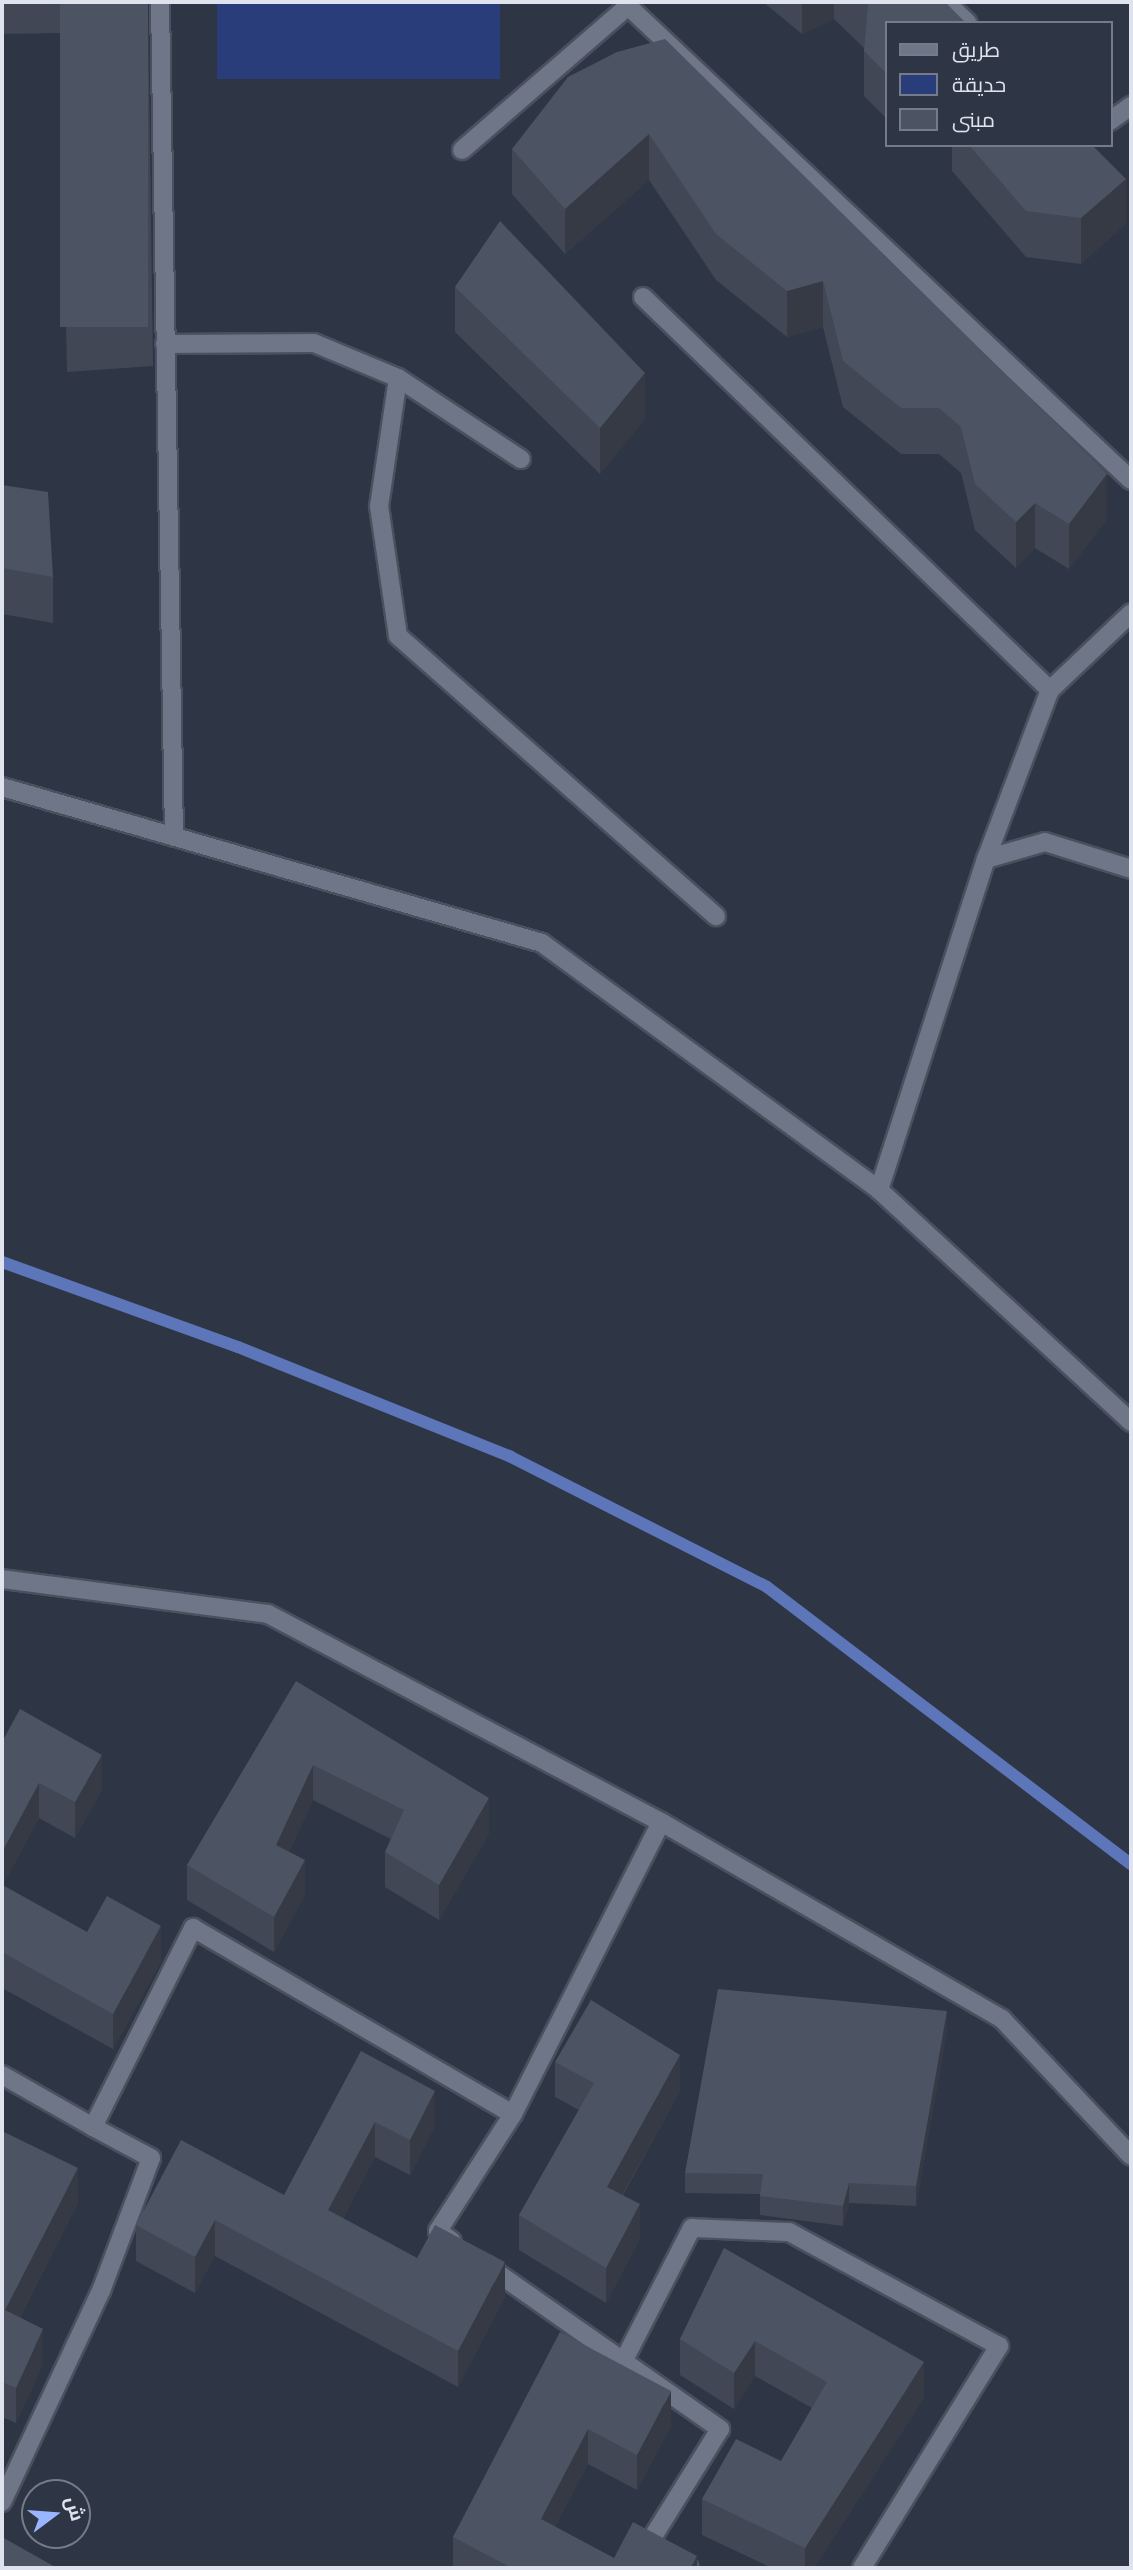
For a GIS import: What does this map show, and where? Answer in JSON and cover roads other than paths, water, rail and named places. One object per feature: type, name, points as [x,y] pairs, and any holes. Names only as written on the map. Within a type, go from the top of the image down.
[{"type":"street","points":[[160,2],[174,837]]},
{"type":"street","points":[[946,2],[966,21]]},
{"type":"street","points":[[462,150],[626,4],[1131,480]]},
{"type":"street","points":[[1112,120],[1131,106]]},
{"type":"street","points":[[642,298],[1050,690]]},
{"type":"street","points":[[165,345],[314,343],[398,377],[521,460]]},
{"type":"street","points":[[398,377],[379,506],[398,636],[716,916]]},
{"type":"street","points":[[879,1190],[986,859],[1050,690],[1131,613]]},
{"type":"street","points":[[2,787],[542,943],[879,1190],[1131,1422]]},
{"type":"street","points":[[986,859],[1045,842],[1131,869]]},
{"type":"street","points":[[2,1579],[268,1614],[661,1822],[1002,2019],[1131,2156]]},
{"type":"street","points":[[661,1822],[513,2114],[438,2231],[720,2429],[649,2543],[689,2568]]},
{"type":"street","points":[[93,2127],[193,1928],[513,2114]]},
{"type":"street","points":[[2,2074],[151,2158],[101,2291],[2,2502]]},
{"type":"street","points":[[624,2362],[692,2228],[789,2232],[999,2346],[862,2568]]},
{"type":"waterway","points":[[2,1262],[238,1347],[511,1457],[767,1587],[1131,1864]]}]
